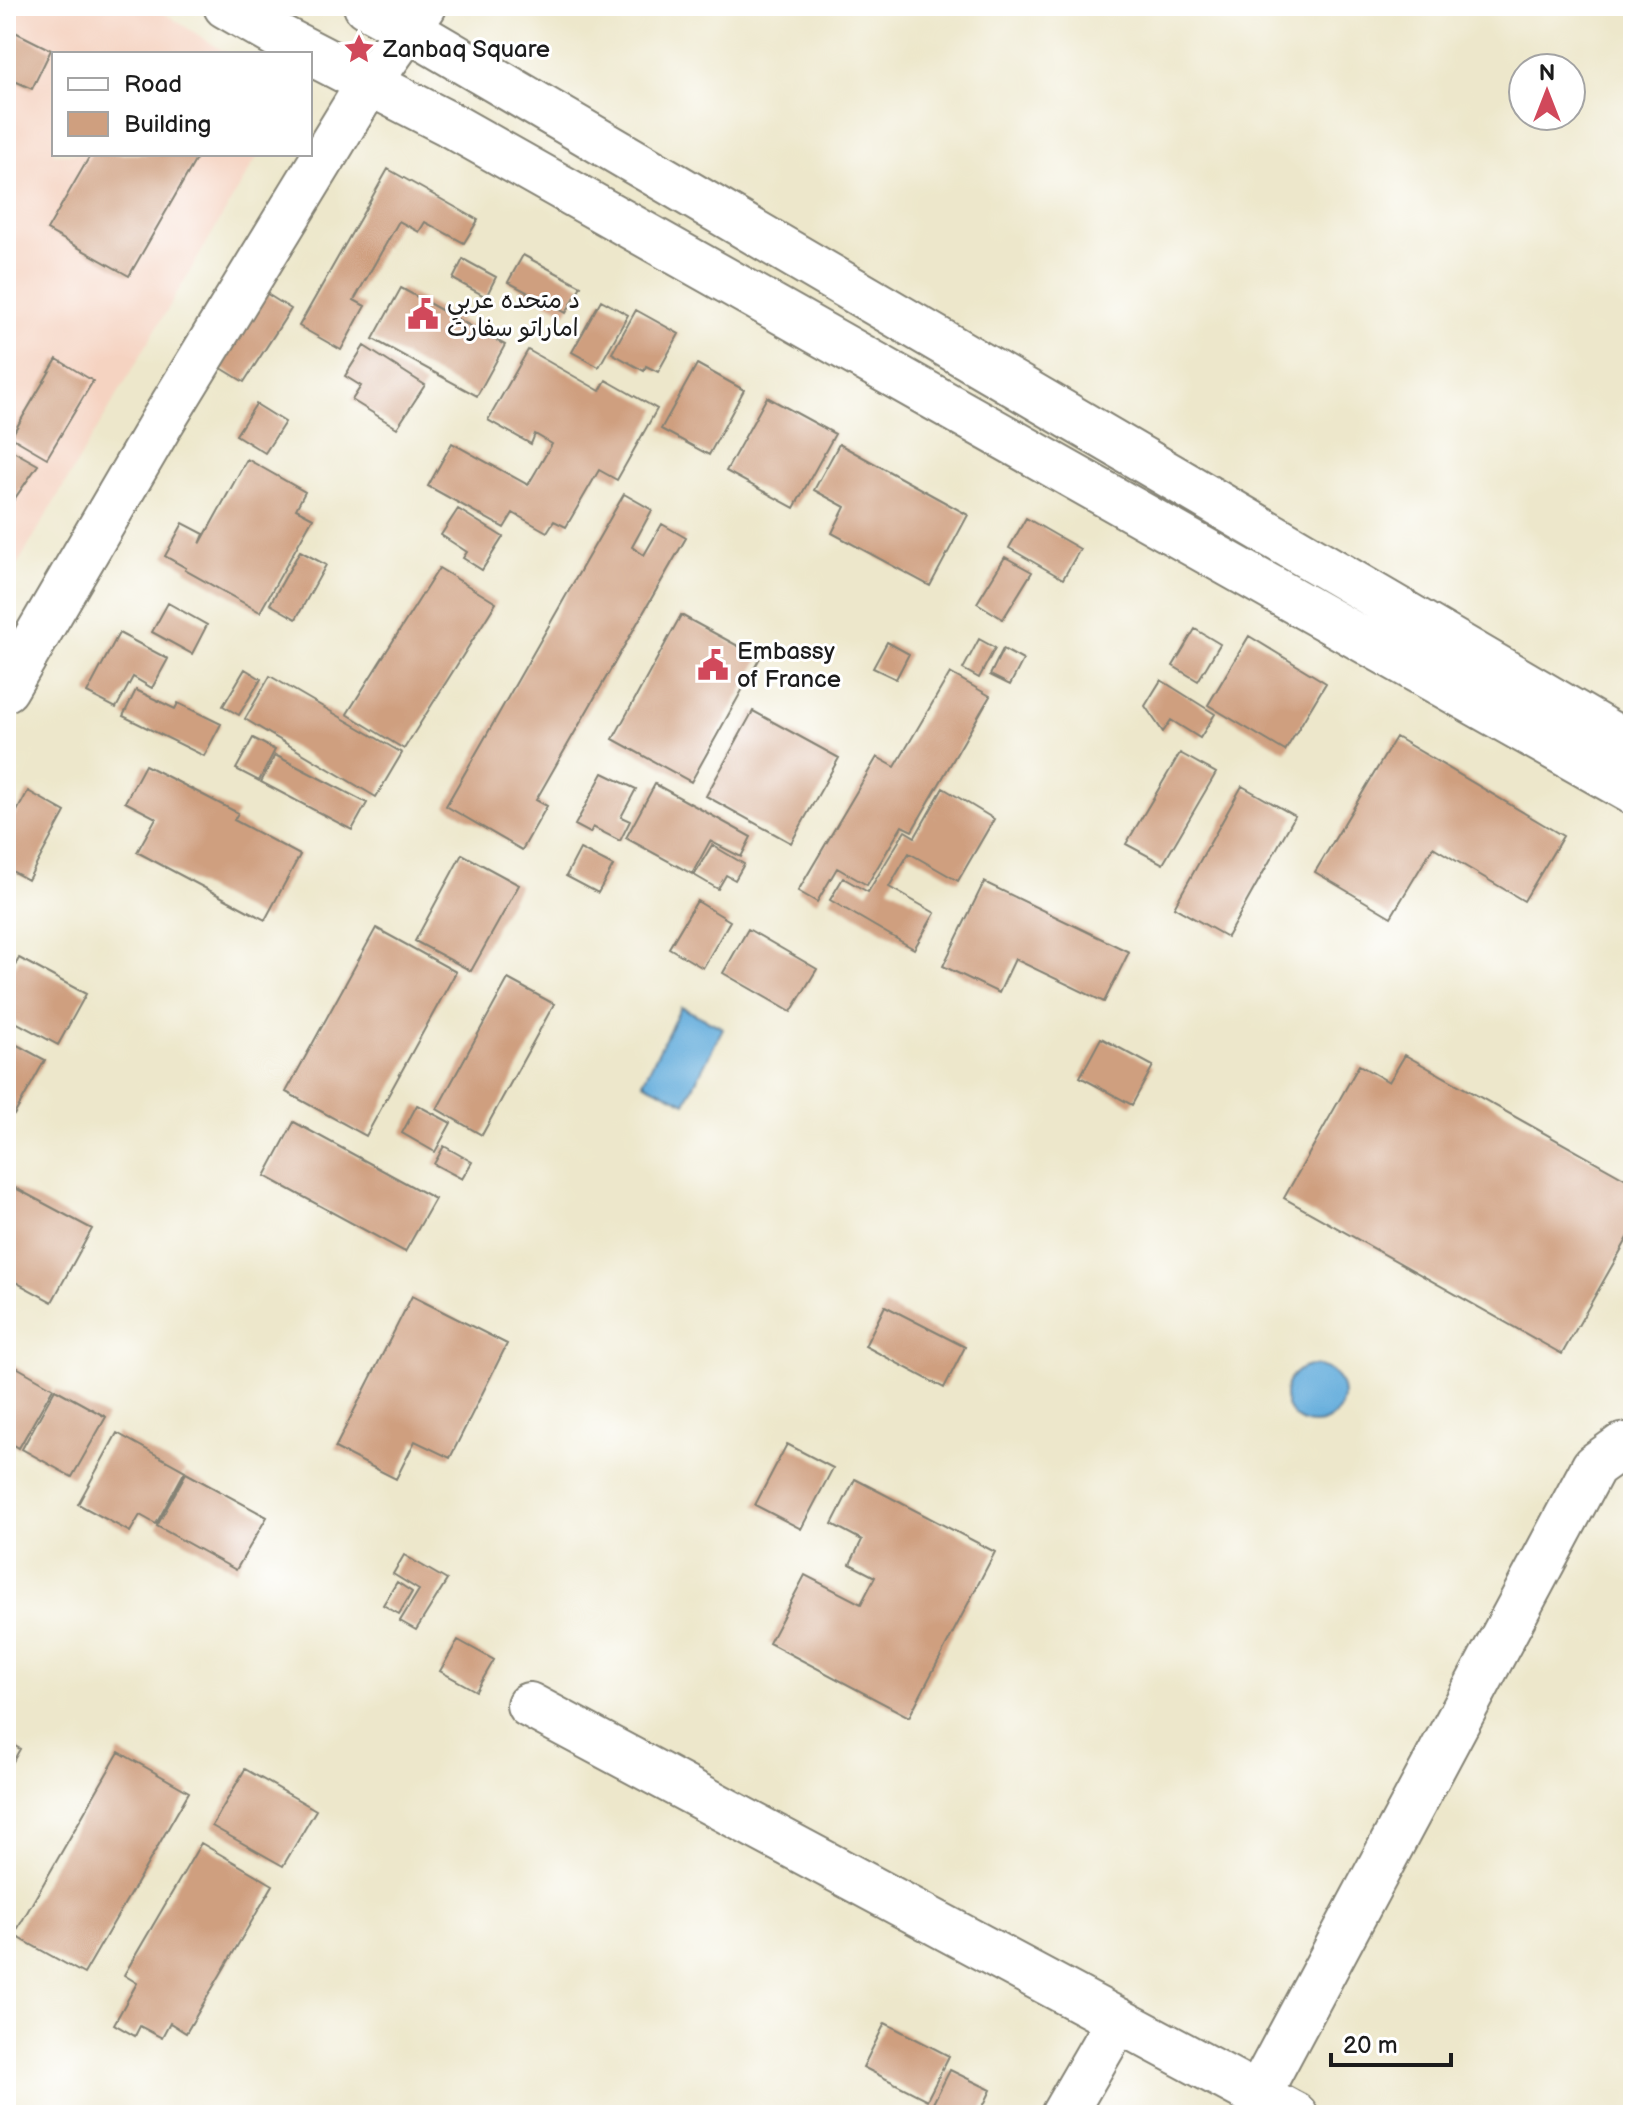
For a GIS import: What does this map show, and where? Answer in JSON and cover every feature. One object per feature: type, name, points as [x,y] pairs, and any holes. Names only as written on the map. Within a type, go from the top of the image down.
[{"type":"street","points":[[226,6],[309,52]]},
{"type":"street","points":[[366,6],[416,17],[784,249],[1633,747]]},
{"type":"street","points":[[280,37],[332,42],[368,41],[416,17]]},
{"type":"street","points":[[6,689],[162,422],[369,83],[416,17]]},
{"type":"street","points":[[312,54],[449,124],[1633,792]]},
{"type":"street","points":[[752,295],[784,249]]},
{"type":"street","points":[[1142,515],[1166,473]]},
{"type":"street","points":[[529,1705],[1276,2105],[1594,1466],[1622,1446],[1633,1444]]},
{"type":"street","points":[[1063,2115],[1118,2020]]},
{"type":"shaded area","points":[[6,6],[153,6],[225,52],[52,52],[52,156],[258,156],[6,584]]},
{"type":"water","points":[[681,1007],[723,1028],[685,1103],[643,1082]]},
{"type":"water","points":[[1314,1366],[1335,1374],[1343,1395],[1335,1416],[1314,1424],[1293,1416],[1285,1395],[1293,1374]]},
{"type":"building","points":[[13,31],[51,50],[32,89],[6,77],[6,45]]},
{"type":"building","points":[[90,156],[198,156],[129,276],[47,230]]},
{"type":"building","points":[[388,169],[478,220],[464,243],[425,222],[419,232],[399,221],[354,300],[365,306],[341,350],[299,326]]},
{"type":"building","points":[[523,255],[581,286],[566,313],[508,282]]},
{"type":"building","points":[[463,259],[496,277],[486,297],[453,279]]},
{"type":"building","points":[[401,288],[505,345],[477,396],[373,339]]},
{"type":"building","points":[[264,292],[291,309],[244,382],[218,366]]},
{"type":"building","points":[[601,300],[628,315],[599,367],[572,352]]},
{"type":"building","points":[[636,310],[679,334],[658,372],[646,366],[644,371],[612,353]]},
{"type":"building","points":[[364,346],[425,385],[397,428],[352,400],[361,386],[345,376]]},
{"type":"building","points":[[528,350],[600,391],[606,380],[657,409],[617,480],[599,470],[566,527],[554,521],[547,532],[513,513],[504,528],[428,486],[452,443],[528,485],[552,444],[535,434],[531,444],[488,420]]},
{"type":"building","points":[[57,359],[93,381],[47,458],[11,437]]},
{"type":"building","points":[[697,364],[744,390],[709,455],[661,429]]},
{"type":"building","points":[[767,397],[835,434],[794,508],[726,471]]},
{"type":"building","points":[[256,404],[285,422],[265,453],[236,435]]},
{"type":"building","points":[[839,444],[968,515],[930,586],[832,533],[845,507],[814,490]]},
{"type":"building","points":[[6,447],[38,465],[6,511]]},
{"type":"building","points":[[247,459],[305,492],[296,509],[313,518],[260,612],[165,556],[183,523],[204,534],[200,544]]},
{"type":"building","points":[[624,494],[652,510],[632,547],[644,555],[662,524],[686,538],[536,800],[547,806],[522,850],[446,806]]},
{"type":"building","points":[[458,509],[503,537],[482,570],[463,558],[467,552],[441,535]]},
{"type":"building","points":[[1026,518],[1080,549],[1063,579],[1009,548]]},
{"type":"building","points":[[300,551],[326,565],[296,619],[270,604]]},
{"type":"building","points":[[1005,557],[1032,572],[1003,619],[977,603]]},
{"type":"building","points":[[439,568],[496,603],[404,749],[347,714]]},
{"type":"building","points":[[168,603],[207,625],[192,654],[152,632]]},
{"type":"building","points":[[681,615],[760,658],[691,782],[613,739]]},
{"type":"building","points":[[1195,629],[1220,644],[1198,681],[1173,666]]},
{"type":"building","points":[[119,633],[168,659],[152,688],[133,677],[116,708],[87,693]]},
{"type":"building","points":[[1249,636],[1326,683],[1285,751],[1208,705]]},
{"type":"building","points":[[979,639],[995,648],[979,678],[963,669]]},
{"type":"building","points":[[887,642],[909,654],[896,679],[873,668]]},
{"type":"building","points":[[1003,649],[1023,660],[1010,685],[990,675]]},
{"type":"building","points":[[245,669],[261,679],[239,715],[223,706]]},
{"type":"building","points":[[950,673],[990,696],[912,831],[902,826],[867,885],[837,868],[817,902],[798,891],[877,757],[895,767]]},
{"type":"building","points":[[270,676],[402,753],[376,797],[245,719]]},
{"type":"building","points":[[1161,680],[1215,714],[1200,738],[1171,720],[1163,732],[1145,706]]},
{"type":"building","points":[[136,690],[175,709],[178,703],[221,724],[204,756],[123,716]]},
{"type":"building","points":[[753,711],[839,758],[791,843],[706,796]]},
{"type":"building","points":[[1396,737],[1563,836],[1524,901],[1433,847],[1391,917],[1315,872]]},
{"type":"building","points":[[253,738],[275,750],[259,781],[236,769]]},
{"type":"building","points":[[1180,753],[1216,773],[1163,864],[1126,844]]},
{"type":"building","points":[[275,755],[367,803],[352,830],[261,782]]},
{"type":"building","points":[[145,765],[238,813],[234,820],[300,855],[265,920],[137,852],[156,818],[125,802]]},
{"type":"building","points":[[603,773],[636,789],[621,817],[630,821],[620,841],[593,827],[590,833],[575,825]]},
{"type":"building","points":[[655,784],[751,837],[741,857],[710,841],[692,874],[626,838]]},
{"type":"building","points":[[1242,786],[1295,816],[1227,937],[1174,907]]},
{"type":"building","points":[[943,788],[994,819],[958,881],[909,853],[889,887],[935,913],[914,949],[830,900],[843,878],[868,892],[905,831],[915,837]]},
{"type":"building","points":[[28,791],[65,812],[28,880],[6,868],[6,831]]},
{"type":"building","points":[[712,845],[744,864],[735,880],[726,875],[718,889],[694,875]]},
{"type":"building","points":[[580,849],[613,866],[598,893],[566,876]]},
{"type":"building","points":[[462,854],[519,885],[471,971],[415,941]]},
{"type":"building","points":[[984,882],[1129,952],[1104,1002],[1015,959],[999,993],[943,966]]},
{"type":"building","points":[[697,901],[730,921],[703,968],[669,948]]},
{"type":"building","points":[[376,928],[456,972],[366,1136],[286,1092]]},
{"type":"building","points":[[748,929],[817,969],[791,1012],[723,973]]},
{"type":"building","points":[[19,958],[86,994],[58,1045],[6,1017],[6,983]]},
{"type":"building","points":[[508,979],[554,1004],[482,1135],[437,1109]]},
{"type":"building","points":[[1101,1038],[1153,1066],[1132,1105],[1080,1077]]},
{"type":"building","points":[[6,1039],[45,1060],[14,1115],[6,1110]]},
{"type":"building","points":[[1405,1055],[1633,1183],[1633,1229],[1562,1354],[1284,1198],[1359,1065],[1389,1082]]},
{"type":"building","points":[[417,1105],[451,1123],[435,1152],[402,1133]]},
{"type":"building","points":[[294,1122],[435,1199],[405,1252],[265,1176]]},
{"type":"building","points":[[444,1146],[472,1162],[462,1179],[434,1164]]},
{"type":"building","points":[[6,1183],[92,1229],[52,1302],[6,1277]]},
{"type":"building","points":[[412,1296],[507,1344],[450,1458],[415,1441],[396,1479],[335,1448]]},
{"type":"building","points":[[885,1306],[965,1347],[944,1388],[865,1346]]},
{"type":"building","points":[[6,1361],[53,1388],[19,1448],[6,1440]]},
{"type":"building","points":[[55,1389],[106,1417],[72,1477],[22,1449]]},
{"type":"building","points":[[117,1433],[185,1471],[156,1524],[140,1515],[130,1532],[78,1504]]},
{"type":"building","points":[[787,1444],[833,1468],[801,1529],[755,1505]]},
{"type":"building","points":[[186,1473],[267,1517],[236,1570],[157,1526]]},
{"type":"building","points":[[855,1479],[995,1552],[909,1717],[769,1643],[805,1575],[861,1604],[875,1577],[850,1564],[862,1540],[832,1524]]},
{"type":"building","points":[[404,1555],[447,1580],[416,1630],[400,1621],[419,1590],[393,1574]]},
{"type":"building","points":[[397,1582],[412,1592],[399,1614],[383,1605]]},
{"type":"building","points":[[458,1640],[494,1660],[476,1691],[440,1671]]},
{"type":"building","points":[[6,1741],[20,1749],[6,1774]]},
{"type":"building","points":[[119,1752],[189,1792],[84,1974],[14,1935]]},
{"type":"building","points":[[245,1769],[316,1810],[283,1866],[212,1826]]},
{"type":"building","points":[[201,1843],[273,1885],[186,2033],[170,2023],[162,2038],[140,2026],[135,2036],[114,2024],[137,1983],[124,1975]]},
{"type":"building","points":[[885,2023],[949,2056],[927,2100],[863,2067]]},
{"type":"building","points":[[950,2070],[991,2090],[979,2115],[927,2115]]},
{"type":"place","name":"Zanbaq Square","points":[[359,49]]},
{"type":"place","name":"د متحده عربي اماراتو سفارت","points":[[423,314]]},
{"type":"place","name":"Embassy of France","points":[[713,665]]}]
